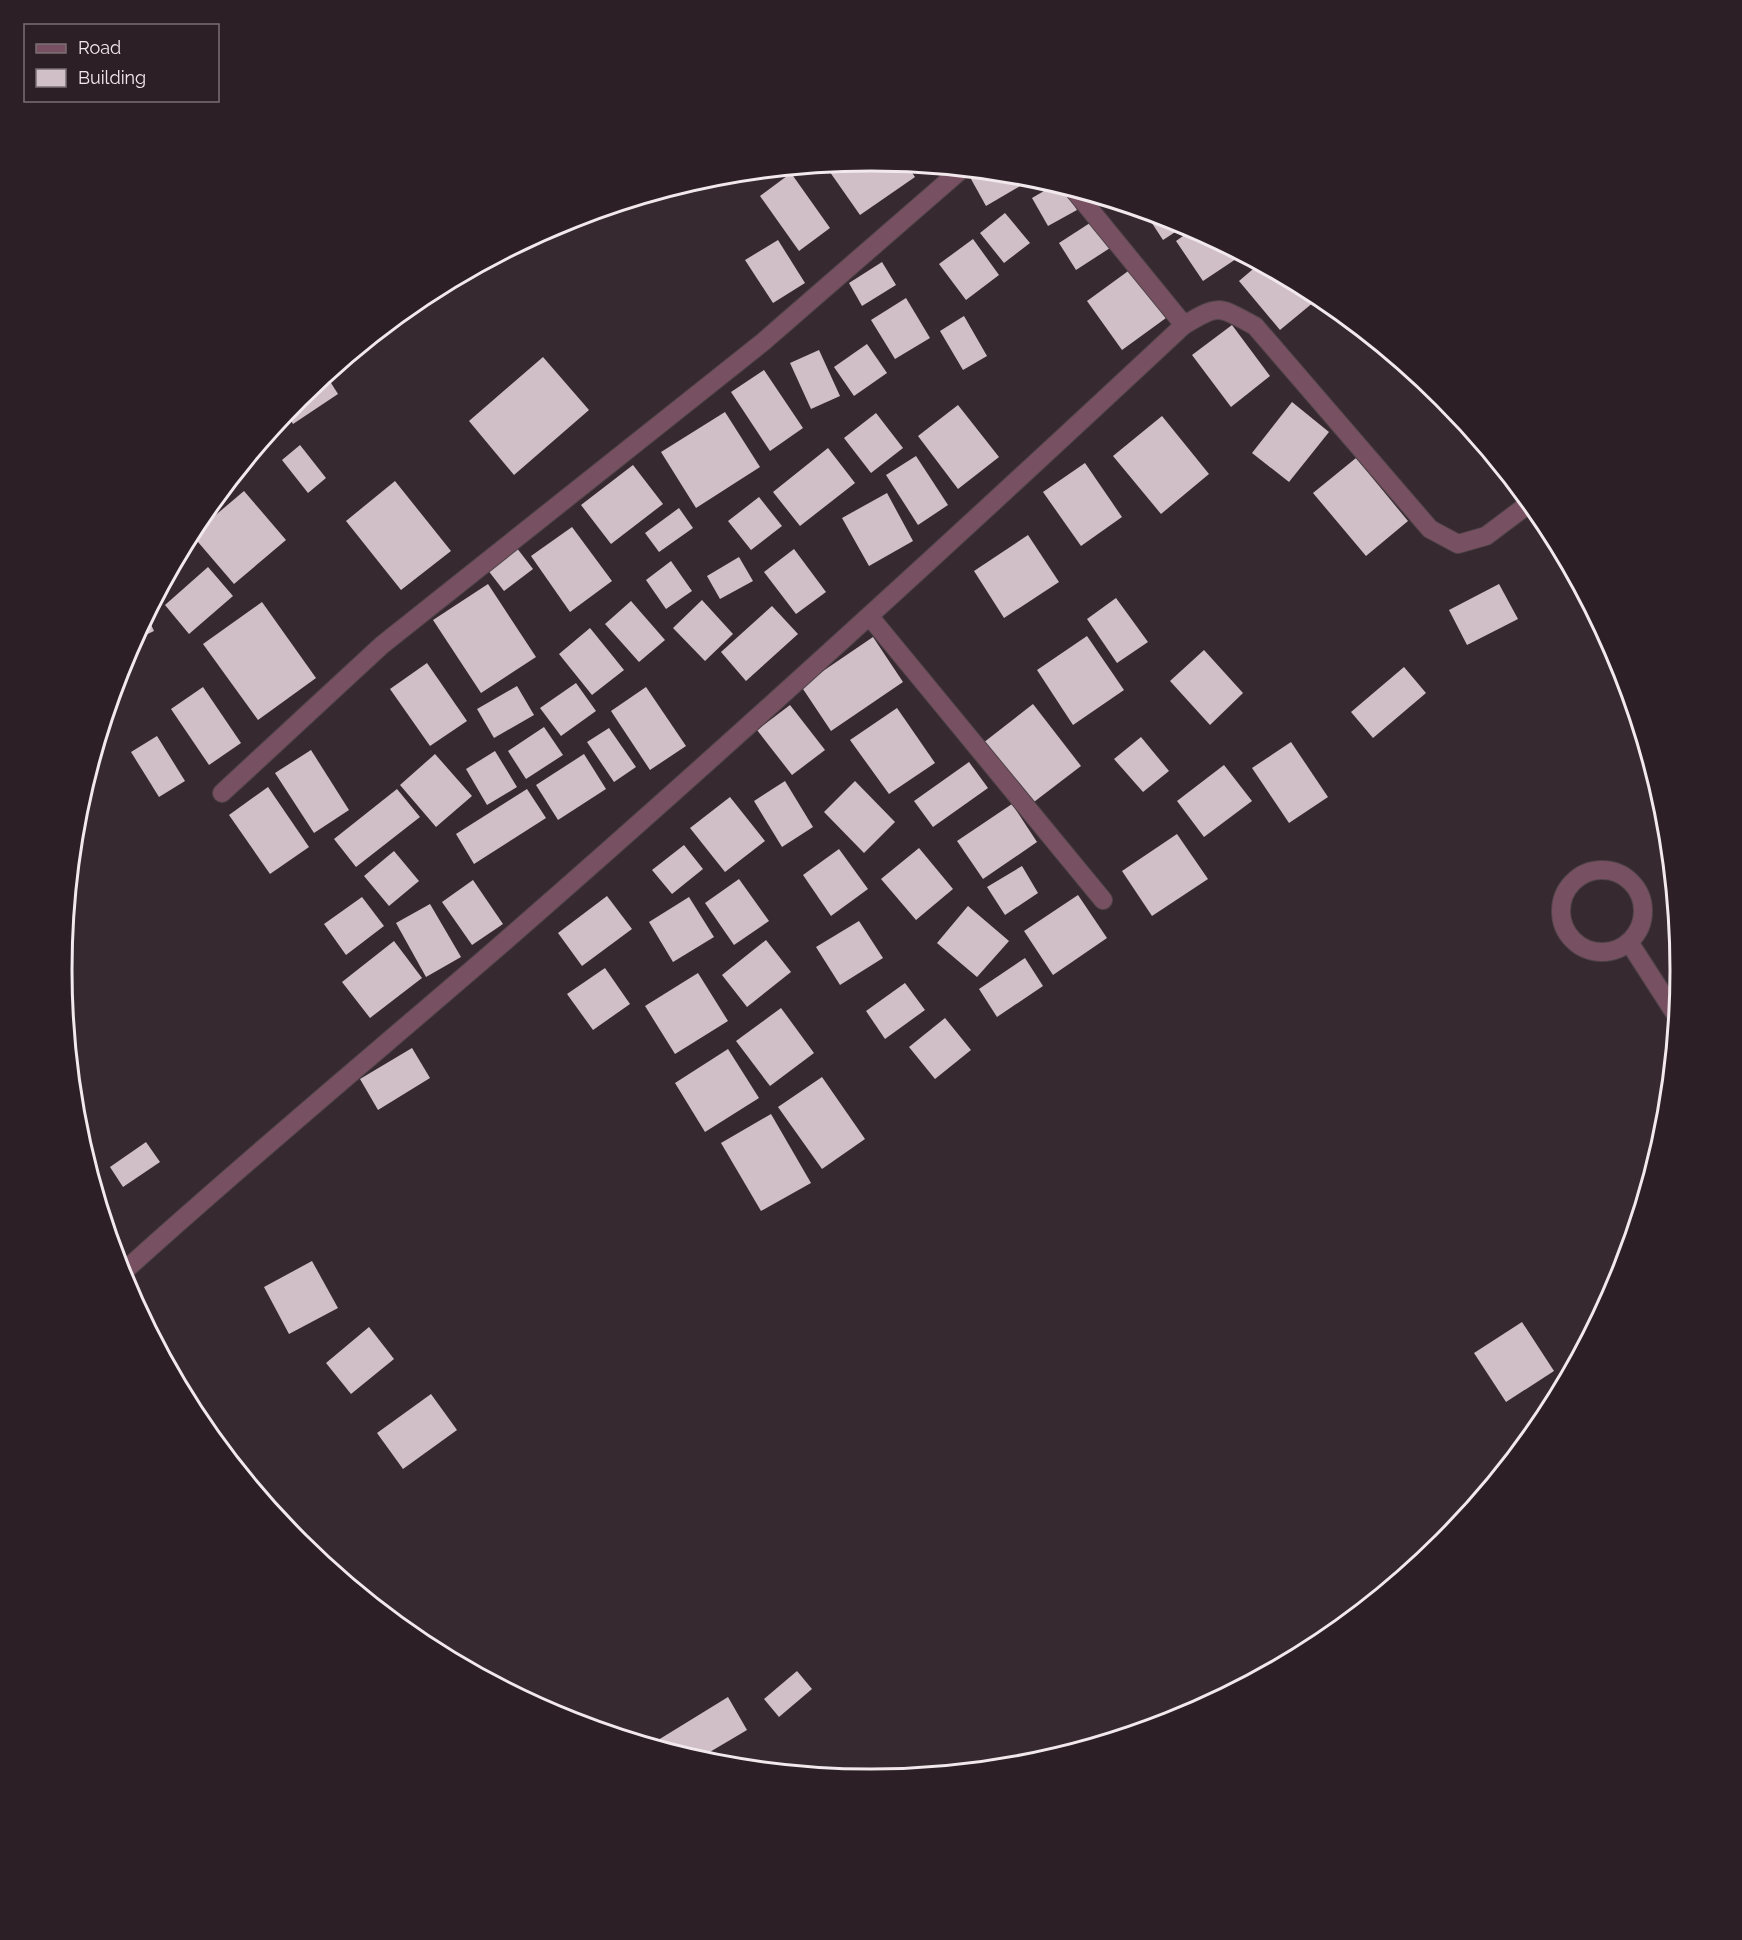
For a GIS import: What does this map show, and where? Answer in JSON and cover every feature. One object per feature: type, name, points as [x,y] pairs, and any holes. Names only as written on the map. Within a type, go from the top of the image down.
[{"type":"street","points":[[222,793],[382,645],[763,342],[955,176]]},
{"type":"street","points":[[1081,199],[1184,325]]},
{"type":"street","points":[[129,1267],[243,1164],[489,955],[870,617],[1184,325],[1212,309],[1226,310],[1255,326],[1430,529],[1458,544],[1486,536],[1523,509]]},
{"type":"street","points":[[870,617],[1103,900]]},
{"type":"street","points":[[1593,871],[1618,873],[1628,880],[1642,903],[1643,918],[1638,931],[1629,942],[1617,950],[1603,953],[1590,951],[1577,944],[1567,934],[1562,921],[1561,906],[1571,884],[1593,871]]},
{"type":"street","points":[[1629,942],[1669,1004]]},
{"type":"building","points":[[830,173],[912,173],[915,177],[860,215]]},
{"type":"building","points":[[787,176],[793,176],[830,228],[799,251],[760,196]]},
{"type":"building","points":[[975,178],[1022,185],[986,206],[971,179]]},
{"type":"building","points":[[1045,190],[1069,196],[1077,210],[1048,226],[1032,198]]},
{"type":"building","points":[[1005,213],[1030,243],[1004,263],[980,233]]},
{"type":"building","points":[[1093,221],[1110,248],[1076,270],[1059,243]]},
{"type":"building","points":[[1151,222],[1176,232],[1163,240]]},
{"type":"building","points":[[1184,235],[1236,259],[1203,281],[1176,241]]},
{"type":"building","points":[[973,239],[999,275],[966,300],[939,264]]},
{"type":"building","points":[[778,240],[805,283],[773,303],[745,260]]},
{"type":"building","points":[[882,262],[896,285],[862,306],[849,283]]},
{"type":"building","points":[[1131,269],[1166,318],[1122,350],[1087,301]]},
{"type":"building","points":[[1253,269],[1312,304],[1280,330],[1239,281]]},
{"type":"building","points":[[906,298],[930,338],[895,359],[871,320]]},
{"type":"building","points":[[964,316],[987,356],[963,370],[940,331]]},
{"type":"building","points":[[1232,325],[1270,376],[1231,407],[1192,355]]},
{"type":"building","points":[[867,344],[887,373],[854,396],[834,367]]},
{"type":"building","points":[[819,350],[840,396],[811,409],[790,363]]},
{"type":"building","points":[[543,357],[589,410],[514,475],[469,421]]},
{"type":"building","points":[[764,370],[803,428],[770,451],[731,392]]},
{"type":"building","points":[[330,382],[338,394],[293,424],[291,421]]},
{"type":"building","points":[[1292,402],[1329,432],[1289,482],[1252,453]]},
{"type":"building","points":[[958,405],[999,457],[958,489],[918,436]]},
{"type":"building","points":[[725,412],[760,467],[696,508],[661,452]]},
{"type":"building","points":[[876,413],[903,448],[871,473],[844,438]]},
{"type":"building","points":[[1162,416],[1209,474],[1161,514],[1113,456]]},
{"type":"building","points":[[300,445],[326,478],[308,493],[282,460]]},
{"type":"building","points":[[828,448],[855,483],[800,526],[773,492]]},
{"type":"building","points":[[916,456],[948,505],[918,525],[886,475]]},
{"type":"building","points":[[1356,458],[1408,521],[1366,556],[1313,493]]},
{"type":"building","points":[[1085,463],[1122,517],[1081,546],[1043,492]]},
{"type":"building","points":[[633,465],[663,504],[611,544],[581,505]]},
{"type":"building","points":[[395,481],[451,551],[401,590],[346,521]]},
{"type":"building","points":[[244,491],[286,540],[234,584],[197,541],[214,517]]},
{"type":"building","points":[[887,493],[913,541],[869,566],[842,518]]},
{"type":"building","points":[[759,497],[782,526],[751,550],[728,521]]},
{"type":"building","points":[[679,508],[693,528],[659,552],[645,533]]},
{"type":"building","points":[[572,527],[612,581],[570,612],[531,556]]},
{"type":"building","points":[[1028,535],[1059,582],[1004,618],[974,571]]},
{"type":"building","points":[[513,543],[533,569],[504,591],[484,565]]},
{"type":"building","points":[[794,549],[826,592],[796,614],[764,572]]},
{"type":"building","points":[[739,557],[753,581],[720,599],[707,576]]},
{"type":"building","points":[[671,561],[692,591],[666,609],[646,580]]},
{"type":"building","points":[[208,567],[233,596],[189,634],[165,605]]},
{"type":"building","points":[[488,584],[536,657],[481,693],[433,620]]},
{"type":"building","points":[[1499,584],[1518,619],[1467,645],[1449,610]]},
{"type":"building","points":[[1116,598],[1148,642],[1117,663],[1087,619]]},
{"type":"building","points":[[702,600],[733,634],[705,661],[673,628]]},
{"type":"building","points":[[631,601],[665,640],[639,662],[605,624]]},
{"type":"building","points":[[262,602],[316,678],[258,720],[203,644]]},
{"type":"building","points":[[772,606],[798,634],[746,681],[721,652]]},
{"type":"building","points":[[151,624],[154,631],[146,635]]},
{"type":"building","points":[[590,628],[624,670],[592,695],[559,654]]},
{"type":"building","points":[[1087,636],[1124,690],[1073,725],[1037,670]]},
{"type":"building","points":[[873,637],[903,682],[831,731],[801,686]]},
{"type":"building","points":[[1204,650],[1243,693],[1210,725],[1170,681]]},
{"type":"building","points":[[427,663],[467,721],[430,746],[390,689]]},
{"type":"building","points":[[1404,667],[1426,693],[1373,738],[1351,712]]},
{"type":"building","points":[[576,683],[596,711],[561,736],[540,708]]},
{"type":"building","points":[[517,686],[534,715],[494,738],[477,709]]},
{"type":"building","points":[[203,687],[241,743],[209,765],[171,709]]},
{"type":"building","points":[[646,687],[686,746],[650,770],[611,711]]},
{"type":"building","points":[[1033,704],[1081,766],[1030,805],[983,743]]},
{"type":"building","points":[[790,705],[825,750],[792,775],[757,730]]},
{"type":"building","points":[[897,708],[935,763],[889,794],[850,740]]},
{"type":"building","points":[[544,727],[563,755],[526,779],[508,751]]},
{"type":"building","points":[[609,728],[636,767],[614,782],[587,742]]},
{"type":"building","points":[[157,736],[185,781],[159,797],[131,752]]},
{"type":"building","points":[[1141,737],[1169,771],[1143,792],[1114,759]]},
{"type":"building","points":[[1291,742],[1328,797],[1289,823],[1252,768]]},
{"type":"building","points":[[311,750],[349,810],[314,833],[275,773]]},
{"type":"building","points":[[495,751],[517,787],[487,805],[466,769]]},
{"type":"building","points":[[435,754],[472,796],[436,827],[400,785]]},
{"type":"building","points":[[584,754],[606,789],[558,820],[536,785]]},
{"type":"building","points":[[969,762],[988,788],[933,827],[914,801]]},
{"type":"building","points":[[1224,765],[1252,801],[1204,837],[1177,801]]},
{"type":"building","points":[[785,781],[813,827],[782,847],[754,801]]},
{"type":"building","points":[[855,781],[895,822],[864,853],[824,812]]},
{"type":"building","points":[[268,787],[309,847],[270,874],[229,815]]},
{"type":"building","points":[[397,789],[420,817],[356,867],[334,839]]},
{"type":"building","points":[[527,789],[546,818],[474,864],[456,834]]},
{"type":"building","points":[[730,797],[765,841],[725,872],[690,828]]},
{"type":"building","points":[[1012,804],[1037,842],[983,879],[957,841]]},
{"type":"building","points":[[1177,834],[1208,879],[1152,916],[1122,871]]},
{"type":"building","points":[[684,845],[703,869],[672,894],[652,870]]},
{"type":"building","points":[[919,848],[953,889],[916,920],[881,879]]},
{"type":"building","points":[[839,849],[868,889],[831,916],[803,875]]},
{"type":"building","points":[[394,851],[419,881],[389,906],[364,876]]},
{"type":"building","points":[[1022,866],[1038,893],[1005,915],[987,887]]},
{"type":"building","points":[[739,879],[769,921],[734,945],[705,903]]},
{"type":"building","points":[[473,880],[503,924],[472,945],[442,902]]},
{"type":"building","points":[[1078,895],[1107,938],[1053,975],[1024,931]]},
{"type":"building","points":[[607,896],[632,929],[582,966],[558,933]]},
{"type":"building","points":[[362,897],[384,926],[346,955],[324,924]]},
{"type":"building","points":[[689,897],[714,937],[673,962],[649,922]]},
{"type":"building","points":[[430,904],[461,957],[426,977],[396,923]]},
{"type":"building","points":[[968,906],[1009,941],[977,977],[937,943]]},
{"type":"building","points":[[859,921],[883,958],[840,985],[816,947]]},
{"type":"building","points":[[766,940],[791,972],[747,1007],[722,975]]},
{"type":"building","points":[[394,941],[422,978],[370,1018],[342,982]]},
{"type":"building","points":[[1025,958],[1043,986],[997,1017],[979,989]]},
{"type":"building","points":[[605,968],[630,1004],[593,1030],[567,994]]},
{"type":"building","points":[[698,973],[728,1021],[675,1054],[645,1006]]},
{"type":"building","points":[[905,983],[925,1010],[885,1039],[866,1011]]},
{"type":"building","points":[[781,1008],[814,1053],[770,1086],[736,1041]]},
{"type":"building","points":[[945,1018],[971,1050],[935,1079],[909,1047]]},
{"type":"building","points":[[412,1048],[430,1078],[378,1110],[360,1079]]},
{"type":"building","points":[[728,1049],[759,1098],[705,1132],[675,1083]]},
{"type":"building","points":[[822,1077],[865,1139],[822,1169],[778,1107]]},
{"type":"building","points":[[771,1114],[811,1183],[761,1211],[721,1143]]},
{"type":"building","points":[[146,1142],[160,1162],[123,1187],[110,1167]]},
{"type":"building","points":[[312,1261],[338,1308],[289,1334],[264,1287]]},
{"type":"building","points":[[1522,1322],[1554,1371],[1506,1402],[1474,1353]]},
{"type":"building","points":[[369,1327],[394,1359],[351,1394],[326,1363]]},
{"type":"building","points":[[431,1394],[457,1430],[403,1469],[377,1433]]},
{"type":"building","points":[[797,1671],[812,1689],[779,1717],[764,1699]]},
{"type":"building","points":[[728,1697],[747,1730],[709,1753],[658,1740]]}]
